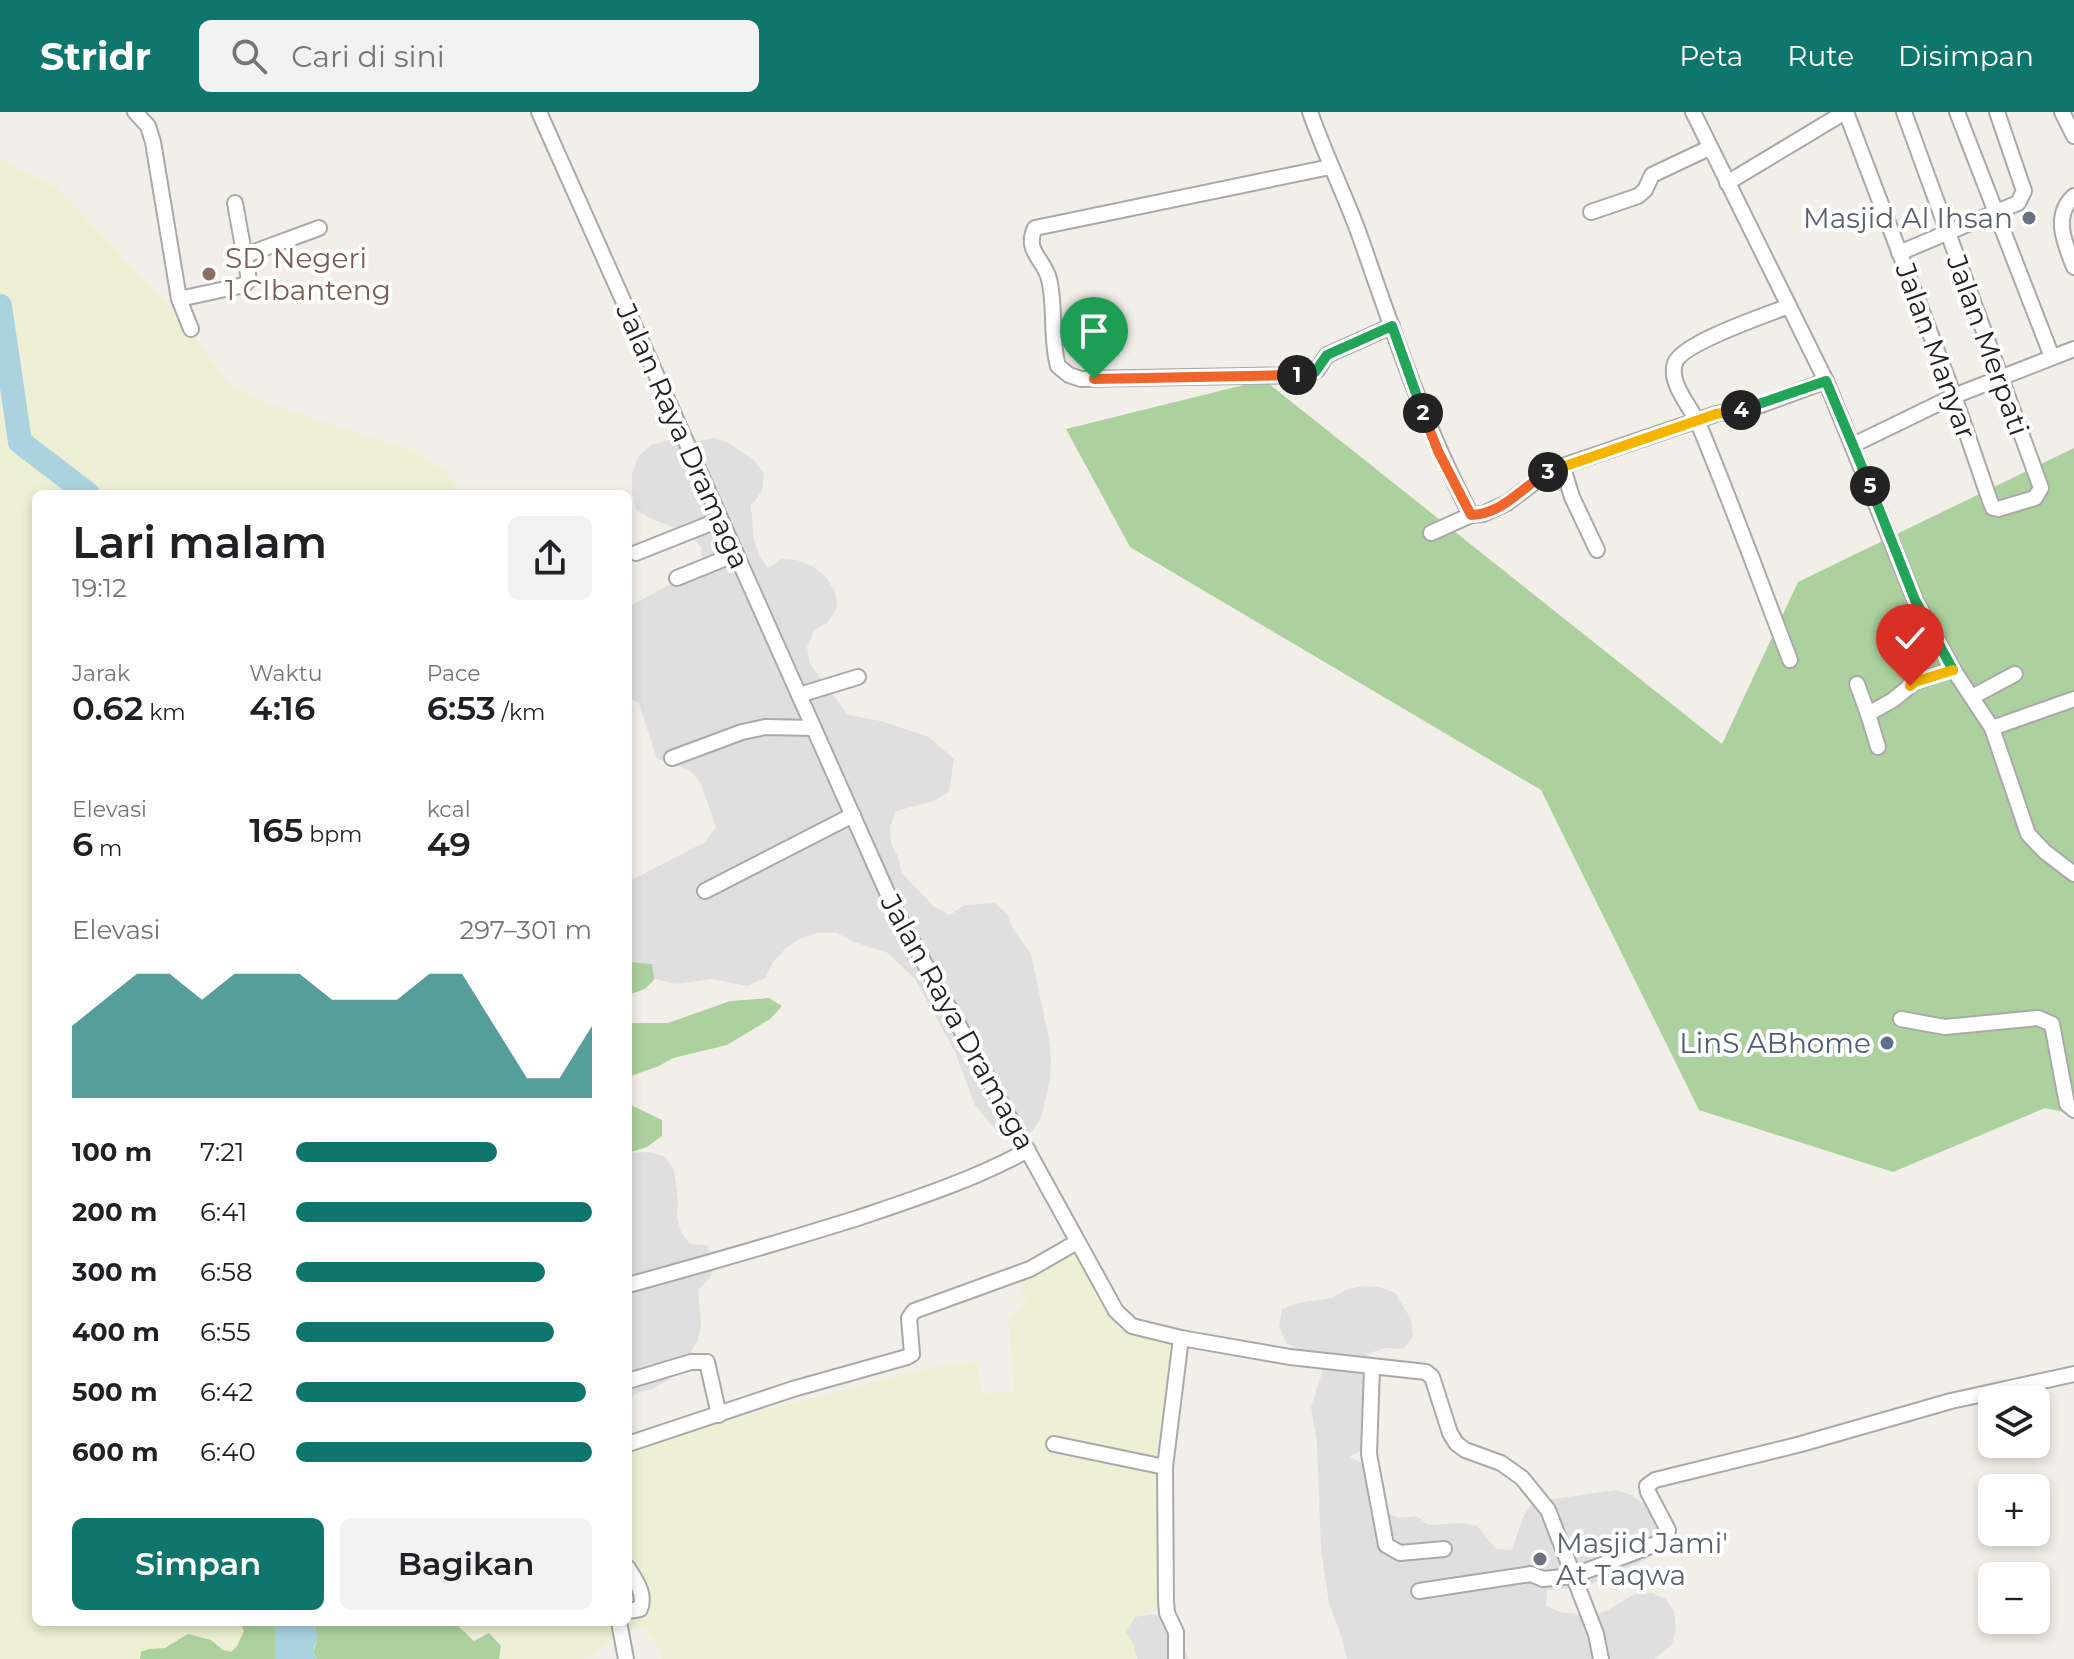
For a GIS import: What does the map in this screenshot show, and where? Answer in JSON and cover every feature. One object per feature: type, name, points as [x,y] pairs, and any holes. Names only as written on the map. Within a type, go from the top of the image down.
[{"type":"street","points":[[135,112],[148,126],[153,142],[179,299],[191,329]]},
{"type":"street","name":"Jalan Raya Dramaga","points":[[539,112],[894,908],[1077,1242],[1124,1321],[1141,1329],[1181,1338],[1372,1368],[1426,1372],[1432,1377],[1456,1443],[1465,1450],[1501,1463],[1522,1478],[1548,1510],[1596,1634],[1601,1659]]},
{"type":"street","points":[[1310,112],[1357,228],[1438,451],[1471,515]]},
{"type":"street","points":[[1693,112],[1826,381],[1915,600],[1953,669],[1992,728],[2028,834],[2074,874]]},
{"type":"street","points":[[1727,183],[1846,112]]},
{"type":"street","name":"Jalan Manyar","points":[[1846,112],[1954,396],[1990,501]]},
{"type":"street","name":"Jalan Merpati","points":[[1904,112],[2041,488],[2035,498],[1998,509],[1993,508],[1990,501]]},
{"type":"street","points":[[1957,112],[2052,357]]},
{"type":"street","points":[[1899,253],[2018,203],[2024,191],[1997,112]]},
{"type":"street","points":[[2062,112],[2074,136]]},
{"type":"street","points":[[1591,212],[1638,196],[1645,190],[1652,175],[1709,148]]},
{"type":"street","points":[[1330,167],[1035,228],[1032,249],[1049,278],[1058,366],[1069,375],[1081,379],[1307,375],[1317,370],[1327,355],[1392,326]]},
{"type":"street","points":[[2074,196],[2065,207],[2062,231],[2074,267]]},
{"type":"street","points":[[179,299],[244,285],[249,280],[235,203]]},
{"type":"street","points":[[246,255],[319,228]]},
{"type":"street","points":[[1789,306],[1700,342],[1681,354],[1675,364],[1674,378],[1697,420],[1790,660]]},
{"type":"street","points":[[1853,445],[1954,396],[2074,349]]},
{"type":"street","points":[[1431,533],[1507,503],[1541,476],[1697,420],[1761,405],[1826,381]]},
{"type":"street","points":[[1563,468],[1572,497],[1597,550]]},
{"type":"street","points":[[636,553],[719,520]]},
{"type":"street","points":[[677,578],[736,554]]},
{"type":"street","points":[[1868,714],[1893,700],[1915,682],[1953,669]]},
{"type":"street","points":[[1972,697],[2015,674]]},
{"type":"street","points":[[799,695],[858,677]]},
{"type":"street","points":[[1857,684],[1878,747]]},
{"type":"street","points":[[1992,728],[2074,699]]},
{"type":"street","points":[[672,758],[730,736],[765,727],[814,728]]},
{"type":"street","points":[[705,891],[853,815]]},
{"type":"street","points":[[1901,1019],[1945,1027],[2038,1018],[2052,1024],[2067,1104],[2074,1110]]},
{"type":"street","points":[[632,1284],[752,1252],[928,1196],[987,1173],[1028,1150]]},
{"type":"street","points":[[632,1443],[793,1389],[907,1357],[913,1349],[909,1318],[914,1311],[1030,1269],[1077,1242]]},
{"type":"street","points":[[1176,1659],[1176,1632],[1167,1613],[1166,1601],[1165,1467],[1181,1338]]},
{"type":"street","points":[[632,1380],[691,1362],[707,1362],[719,1415]]},
{"type":"street","points":[[1372,1368],[1369,1454],[1386,1545],[1400,1553],[1444,1549]]},
{"type":"street","points":[[1419,1591],[1528,1575],[1543,1579],[1573,1576],[1666,1540],[1668,1530],[1648,1492],[1647,1486],[1655,1480],[1801,1444],[1951,1401],[2074,1374]]},
{"type":"street","points":[[1054,1444],[1165,1467]]},
{"type":"street","points":[[632,1575],[643,1601],[640,1609],[632,1610]]},
{"type":"street","points":[[620,1626],[626,1659]]},
{"type":"shaded area","points":[[683,436],[699,441],[714,438],[729,443],[755,461],[764,474],[762,491],[751,506],[754,540],[768,569],[781,559],[797,560],[825,576],[835,591],[837,607],[828,622],[814,631],[807,647],[810,664],[848,715],[881,721],[929,737],[954,759],[949,792],[934,801],[896,811],[890,827],[891,843],[902,873],[934,907],[950,915],[964,905],[995,903],[1007,914],[1013,929],[1031,954],[1051,1058],[1050,1080],[1041,1118],[1032,1132],[1016,1139],[999,1134],[975,1105],[955,1052],[915,979],[888,953],[837,933],[818,933],[799,939],[785,949],[773,962],[765,978],[748,986],[711,979],[675,984],[632,970],[632,880],[705,842],[716,827],[701,784],[690,770],[657,759],[639,704],[632,700],[632,605],[703,567],[701,547],[689,533],[636,510],[632,473],[639,456],[651,445]]},
{"type":"shaded area","points":[[632,1153],[664,1156],[674,1169],[681,1232],[690,1244],[707,1245],[714,1261],[711,1277],[698,1290],[701,1324],[698,1340],[690,1354],[668,1380],[653,1389],[635,1393],[632,1397]]},
{"type":"shaded area","points":[[1380,1287],[1395,1293],[1411,1319],[1413,1336],[1403,1349],[1385,1348],[1367,1354],[1377,1385],[1364,1449],[1350,1457],[1364,1464],[1379,1510],[1400,1518],[1416,1516],[1429,1525],[1462,1523],[1477,1526],[1496,1549],[1512,1550],[1523,1517],[1533,1502],[1616,1490],[1632,1495],[1656,1514],[1663,1527],[1660,1543],[1649,1558],[1584,1588],[1547,1590],[1546,1606],[1560,1612],[1591,1616],[1635,1594],[1652,1593],[1666,1599],[1674,1611],[1676,1628],[1672,1644],[1655,1659],[1347,1659],[1329,1603],[1321,1551],[1317,1443],[1311,1407],[1322,1373],[1323,1353],[1305,1351],[1287,1344],[1279,1326],[1282,1309],[1298,1303],[1332,1298],[1348,1289]]},
{"type":"shaded area","points":[[1151,1614],[1166,1618],[1178,1627],[1188,1659],[1125,1659],[1126,1632],[1134,1617]]},
{"type":"green space","points":[[0,159],[57,188],[181,318],[227,382],[266,403],[412,450],[445,471],[457,490],[32,490],[32,1626],[329,1626],[339,1659],[0,1659]]},
{"type":"green space","points":[[1264,380],[1722,744],[1798,582],[2074,448],[2074,1114],[2045,1108],[1893,1172],[1699,1110],[1541,790],[1130,547],[1066,429]]},
{"type":"green space","points":[[632,962],[652,964],[654,980],[645,989],[632,994]]},
{"type":"green space","points":[[769,998],[782,1006],[770,1019],[727,1045],[673,1058],[632,1076],[632,1023],[668,1023],[730,1001]]},
{"type":"green space","points":[[632,1105],[662,1120],[662,1136],[647,1147],[632,1152]]},
{"type":"green space","points":[[1074,1244],[1118,1330],[1172,1338],[1159,1488],[1163,1608],[1135,1617],[1126,1632],[1133,1642],[1137,1659],[662,1659],[655,1642],[644,1628],[626,1631],[584,1659],[499,1659],[501,1646],[489,1633],[470,1636],[452,1633],[448,1626],[632,1626],[632,1445],[928,1368],[976,1361],[983,1394],[1014,1391],[1008,1317],[1027,1304],[1017,1276]]},
{"type":"green space","points":[[242,1626],[285,1626],[275,1659],[140,1659],[141,1652],[165,1648],[188,1634],[211,1640],[223,1650],[231,1652],[244,1631]]},
{"type":"green space","points":[[313,1626],[458,1626],[474,1641],[489,1633],[501,1646],[499,1659],[317,1659],[313,1652],[316,1633]]},
{"type":"water","points":[[275,1626],[313,1626],[318,1635],[313,1652],[317,1659],[275,1659]]},
{"type":"waterway","points":[[0,306],[20,442],[83,490]]},
{"type":"place","name":"Masjid Al Ihsan","points":[[2029,218]]},
{"type":"place","name":"SD Negeri 1 CIbanteng","points":[[209,274]]},
{"type":"place","name":"LinS ABhome","points":[[1887,1043]]},
{"type":"place","name":"Masjid Jami' At Taqwa","points":[[1540,1559]]},
{"type":"route","points":[[1094,379],[1307,375],[1315,372],[1327,355],[1392,326],[1438,451],[1471,515],[1483,514],[1507,503],[1551,470],[1716,414],[1761,405],[1826,381],[1915,600],[1953,669],[1910,686]]}]
